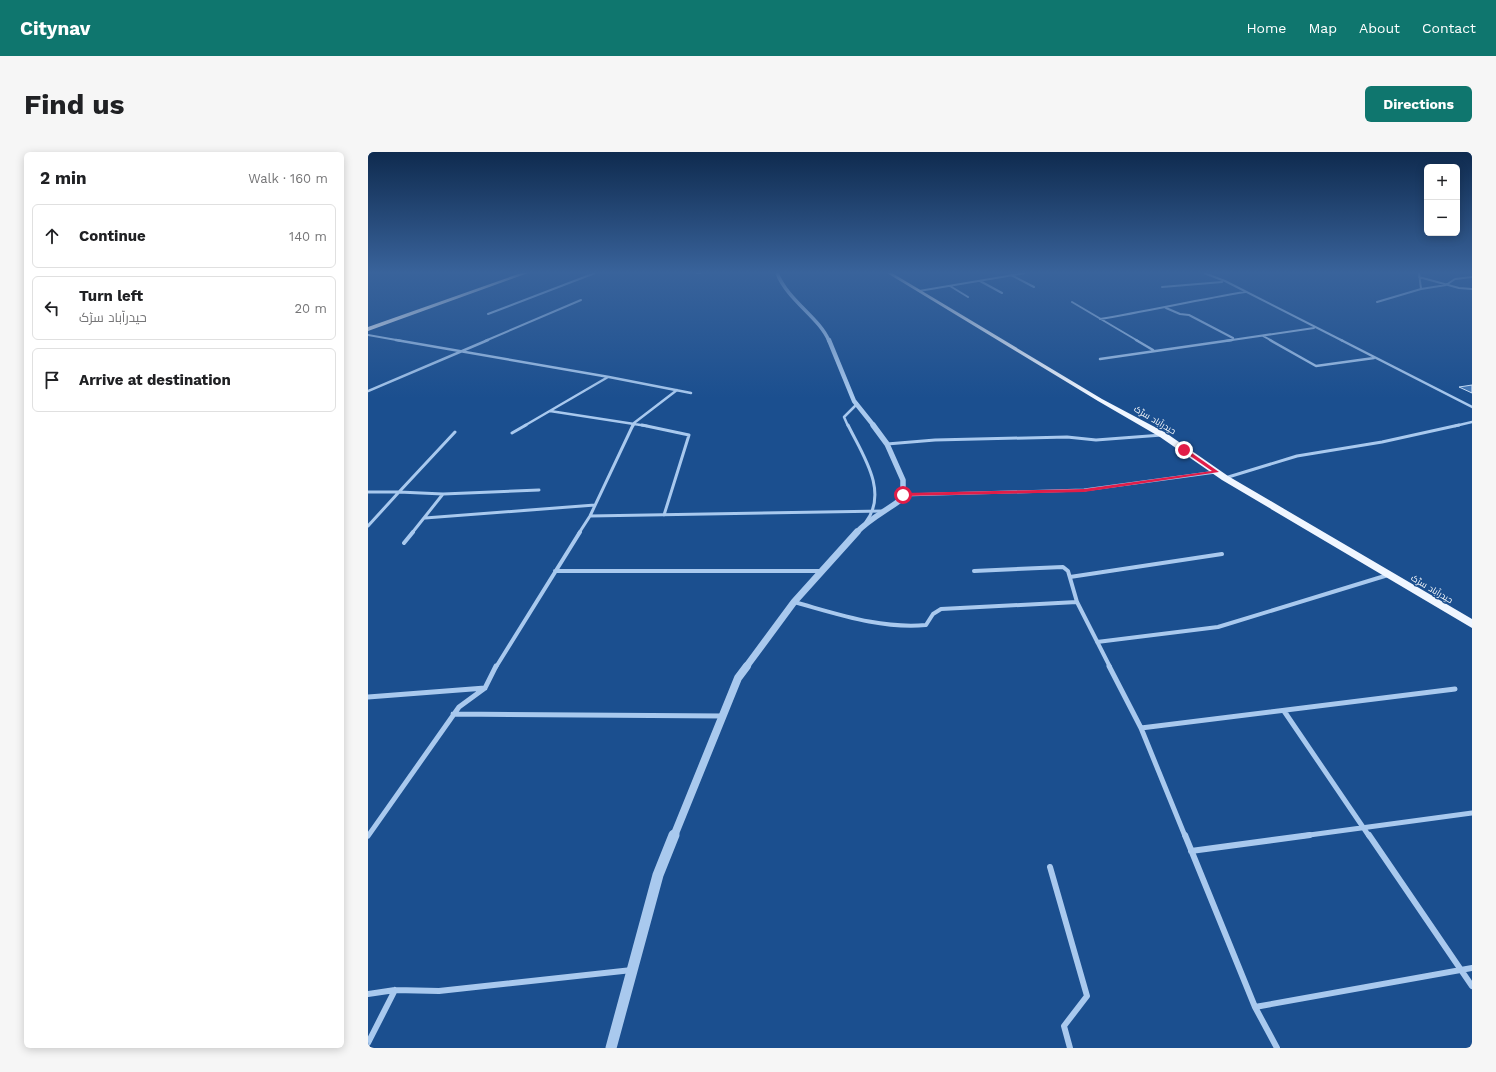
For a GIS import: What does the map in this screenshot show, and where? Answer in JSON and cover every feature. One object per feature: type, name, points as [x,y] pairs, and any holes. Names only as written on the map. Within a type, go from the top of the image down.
[{"type":"highway","points":[[368,329],[408,315]]},
{"type":"main road","name":"حیدرآباد سڑک","points":[[959,315],[1100,400],[1163,435],[1226,478],[1472,624]]},
{"type":"street","points":[[368,391],[546,315]]},
{"type":"street","points":[[808,315],[826,333],[857,404],[887,444],[902,480],[903,498],[888,510],[866,522]]},
{"type":"street","points":[[1093,315],[1153,351]]},
{"type":"street","points":[[1100,319],[1125,315]]},
{"type":"street","points":[[1184,315],[1233,338]]},
{"type":"street","points":[[1290,315],[1472,407]]},
{"type":"street","points":[[1100,359],[1314,327]]},
{"type":"street","points":[[368,335],[609,377],[691,393]]},
{"type":"street","points":[[1262,335],[1316,366],[1374,358]]},
{"type":"street","points":[[512,433],[609,377]]},
{"type":"street","points":[[368,836],[453,714],[459,707],[485,688],[502,655],[590,516],[634,423],[677,390]]},
{"type":"street","points":[[611,1048],[658,875],[738,678],[794,602],[866,522],[873,511],[875,495],[872,478],[866,462],[844,417],[857,404]]},
{"type":"street","points":[[550,411],[634,423],[688,436],[664,515]]},
{"type":"street","points":[[1226,478],[1297,456],[1382,442],[1472,422]]},
{"type":"street","points":[[368,526],[455,432]]},
{"type":"street","points":[[887,444],[935,440],[1067,437],[1096,440],[1163,435]]},
{"type":"street","points":[[903,495],[1084,490],[1217,472]]},
{"type":"street","points":[[368,492],[443,494],[539,490]]},
{"type":"street","points":[[404,543],[443,494]]},
{"type":"street","points":[[425,518],[595,505]]},
{"type":"street","points":[[590,516],[888,510]]},
{"type":"street","points":[[1070,577],[1222,554]]},
{"type":"street","points":[[974,571],[1063,567],[1068,571],[1077,602],[1141,728],[1255,1007],[1277,1048]]},
{"type":"street","points":[[555,571],[822,571]]},
{"type":"street","points":[[1098,642],[1218,627],[1390,574]]},
{"type":"street","points":[[794,602],[881,625],[914,627],[926,625],[929,621],[930,615],[941,609],[1077,602]]},
{"type":"street","points":[[368,697],[485,688]]},
{"type":"street","points":[[1141,728],[1455,689]]},
{"type":"street","points":[[1284,711],[1472,986]]},
{"type":"street","points":[[453,714],[723,716]]},
{"type":"street","points":[[1190,851],[1472,813]]},
{"type":"street","points":[[1050,868],[1087,996],[1064,1026],[1070,1048]]},
{"type":"street","points":[[1255,1007],[1472,968]]},
{"type":"street","points":[[368,994],[395,990],[439,991],[632,970]]},
{"type":"street","points":[[368,1043],[395,990]]},
{"type":"building","points":[[1472,385],[1472,393],[1459,387]]},
{"type":"route","points":[[903,495],[1084,490],[1217,472],[1184,450]]}]
